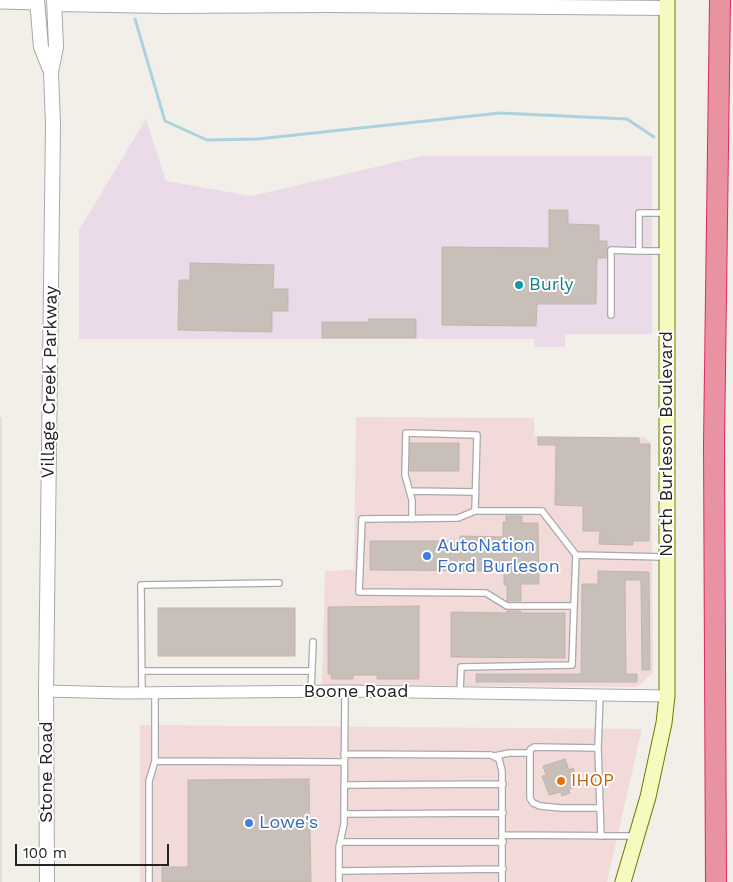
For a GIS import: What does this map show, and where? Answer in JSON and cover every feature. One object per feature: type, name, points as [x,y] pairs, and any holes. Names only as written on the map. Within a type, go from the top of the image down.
[{"type":"highway","points":[[707,0],[708,172],[716,246]]},
{"type":"highway","points":[[716,882],[714,443],[720,0]]},
{"type":"main road","name":"North Burleson Boulevard","points":[[623,882],[648,797],[658,755],[667,696],[667,4]]},
{"type":"street","points":[[0,3],[37,2],[44,6],[51,36],[56,47]]},
{"type":"street","name":"Village Creek Parkway","points":[[37,2],[41,47],[51,72]]},
{"type":"street","points":[[54,2],[166,6],[332,2],[667,4]]},
{"type":"street","name":"Village Creek Parkway","points":[[46,692],[53,125],[51,72],[56,47],[54,2]]},
{"type":"street","name":"Boone Road","points":[[46,692],[345,691],[667,696]]},
{"type":"street","name":"Stone Road","points":[[46,692],[47,882]]},
{"type":"lane","points":[[639,251],[639,213],[668,213]]},
{"type":"lane","points":[[611,315],[611,250],[668,251]]},
{"type":"lane","points":[[412,519],[410,491],[405,474],[406,433],[477,435],[475,510]]},
{"type":"lane","points":[[410,491],[475,492]]},
{"type":"lane","points":[[460,693],[461,667],[572,665],[576,555],[542,511],[475,510],[458,518],[362,519],[359,592],[486,593],[507,606],[574,606]]},
{"type":"lane","points":[[576,555],[668,557]]},
{"type":"lane","points":[[142,693],[142,585],[279,583]]},
{"type":"lane","points":[[311,691],[313,642]]},
{"type":"lane","points":[[142,671],[312,671]]},
{"type":"lane","points":[[339,882],[340,842],[344,824],[345,691]]},
{"type":"lane","points":[[149,882],[149,781],[155,761],[155,693]]},
{"type":"lane","points":[[600,695],[598,748],[601,836]]},
{"type":"lane","points":[[598,748],[534,747],[530,750],[530,798],[533,803],[540,806],[600,808]]},
{"type":"lane","points":[[344,754],[495,756],[530,754]]},
{"type":"lane","points":[[495,756],[499,759],[502,766],[502,882]]},
{"type":"lane","points":[[155,761],[344,762]]},
{"type":"lane","points":[[344,785],[502,784]]},
{"type":"lane","points":[[344,814],[503,813]]},
{"type":"lane","points":[[340,842],[636,836]]},
{"type":"lane","points":[[339,871],[503,869]]},
{"type":"shaded area","points":[[146,119],[166,181],[252,196],[422,156],[652,156],[652,334],[565,334],[565,347],[534,347],[534,339],[79,339],[79,230]]},
{"type":"shaded area","points":[[0,417],[2,417],[2,882],[0,882]]},
{"type":"shaded area","points":[[356,417],[534,418],[534,436],[644,437],[651,443],[653,673],[637,687],[322,685],[325,571],[354,570]]},
{"type":"shaded area","points":[[140,725],[642,729],[607,882],[140,882]]},
{"type":"building","name":"Burly","points":[[549,210],[568,210],[568,224],[599,225],[599,241],[607,241],[606,258],[597,258],[596,304],[537,304],[536,326],[442,325],[442,247],[549,248]]},
{"type":"building","points":[[190,263],[274,265],[273,289],[288,289],[288,311],[272,311],[272,332],[178,330],[179,280],[190,280]]},
{"type":"building","points":[[369,319],[416,319],[416,338],[322,338],[322,322],[369,322]]},
{"type":"building","points":[[538,437],[639,438],[639,444],[650,444],[649,541],[633,541],[633,545],[599,544],[600,531],[583,531],[583,506],[555,505],[556,445],[538,445]]},
{"type":"building","points":[[410,443],[459,443],[459,471],[410,471]]},
{"type":"building","points":[[506,516],[522,516],[522,523],[538,523],[539,584],[521,584],[521,601],[507,601],[507,585],[504,585],[504,571],[370,570],[370,541],[460,541],[460,536],[503,537],[503,522],[506,522]]},
{"type":"building","points":[[598,571],[649,572],[650,670],[642,670],[641,580],[625,580],[626,674],[637,674],[637,682],[476,682],[476,674],[581,674],[582,584],[598,584]]},
{"type":"building","points":[[419,606],[419,679],[377,679],[377,675],[353,675],[353,679],[331,679],[331,674],[328,674],[328,607]]},
{"type":"building","points":[[158,608],[295,608],[295,656],[158,656]]},
{"type":"building","points":[[507,611],[521,611],[521,613],[565,613],[565,658],[451,657],[451,612],[507,613]]},
{"type":"building","name":"IHOP","points":[[565,759],[569,770],[573,768],[579,786],[569,789],[570,793],[562,796],[561,792],[549,795],[542,776],[546,775],[543,766]]},
{"type":"building","name":"Lowe's","points":[[309,779],[311,882],[162,882],[162,867],[188,867],[188,780]]},
{"type":"waterway","points":[[135,19],[165,121],[207,140],[258,139],[500,113],[627,119],[654,137]]},
{"type":"place","name":"Burly","points":[[519,285]]},
{"type":"place","name":"AutoNation Ford Burleson","points":[[427,556]]},
{"type":"place","name":"IHOP","points":[[561,781]]},
{"type":"place","name":"Lowe's","points":[[249,823]]}]
